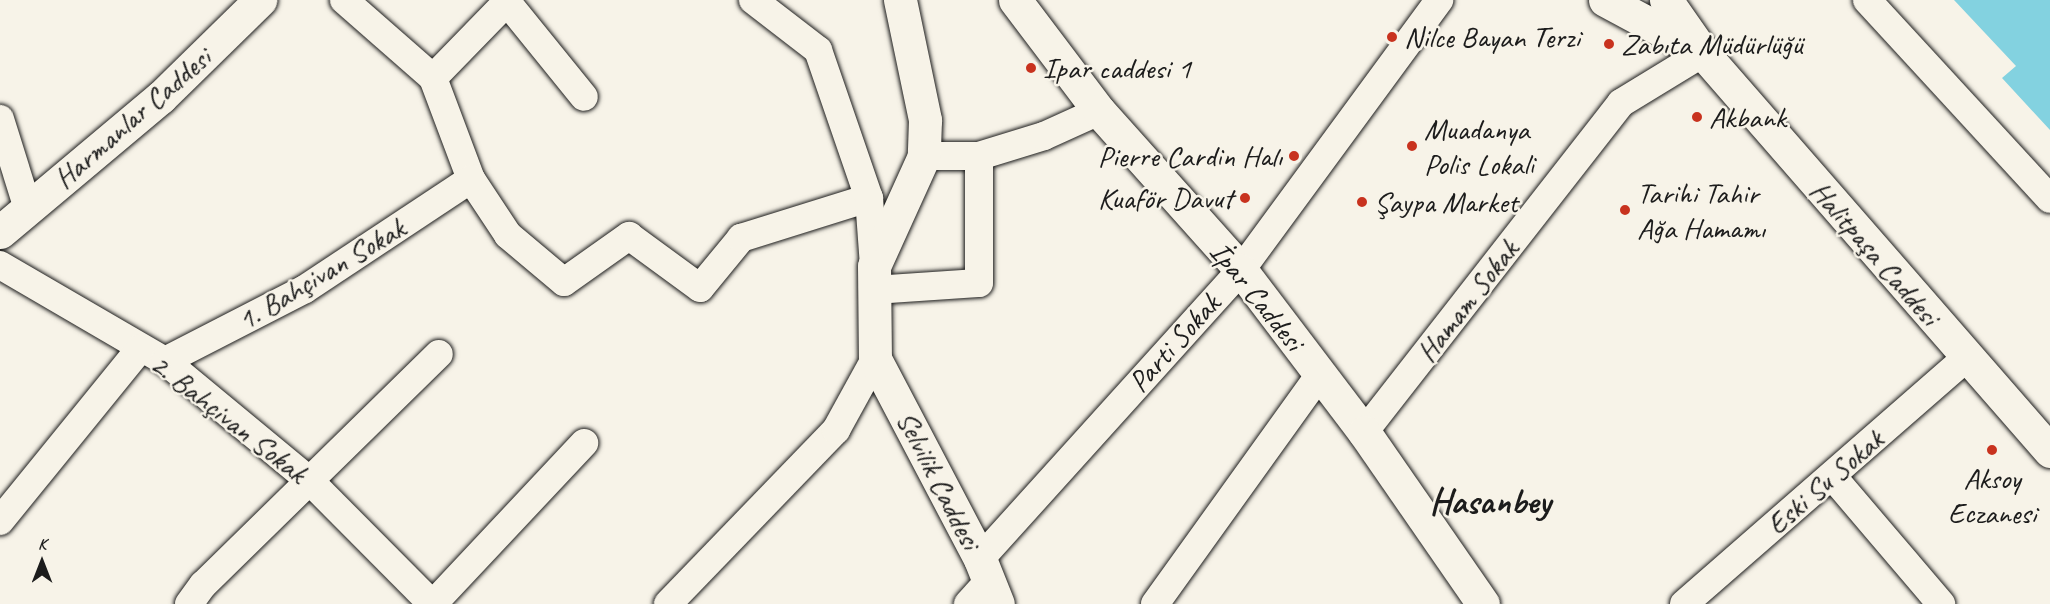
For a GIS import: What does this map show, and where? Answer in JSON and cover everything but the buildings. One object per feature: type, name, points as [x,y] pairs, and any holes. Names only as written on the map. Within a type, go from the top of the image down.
[{"type":"main road","name":"Harmanlar Caddesi","points":[[0,232],[161,97],[260,0]]},
{"type":"main road","points":[[875,359],[874,278],[924,156],[925,120],[900,0]]},
{"type":"main road","name":"İpar Caddesi","points":[[1016,0],[1099,111],[1241,270],[1364,432],[1483,604]]},
{"type":"main road","points":[[1605,0],[1703,53]]},
{"type":"main road","points":[[1666,0],[1703,53]]},
{"type":"main road","name":"Halitpaşa Caddesi","points":[[1703,53],[1966,358],[2050,451]]},
{"type":"main road","name":"Selvilik Caddesi","points":[[875,359],[983,587]]},
{"type":"street","points":[[344,0],[433,78],[471,179],[508,235],[564,282],[629,236],[700,288],[741,238],[869,198]]},
{"type":"street","points":[[753,0],[818,50],[869,198],[874,278],[979,283],[979,156]]},
{"type":"street","name":"Parti Sokak","points":[[983,587],[1241,270],[1439,0]]},
{"type":"street","points":[[1867,0],[2050,199]]},
{"type":"street","points":[[433,78],[506,1],[584,97]]},
{"type":"street","name":"Hamam Sokak","points":[[1364,432],[1621,103],[1703,53]]},
{"type":"street","points":[[924,156],[979,156],[1044,136],[1099,111]]},
{"type":"street","points":[[0,119],[28,208]]},
{"type":"street","name":"1. Bahçivan Sokak","points":[[153,355],[305,289],[471,179]]},
{"type":"street","name":"2. Bahçivan Sokak","points":[[0,265],[153,355],[309,480],[433,604]]},
{"type":"street","points":[[189,604],[309,480],[439,354]]},
{"type":"street","points":[[0,521],[153,355]]},
{"type":"street","name":"Eski Su Sokak","points":[[1684,604],[1833,477],[1966,358]]},
{"type":"street","points":[[668,604],[836,430],[875,359]]},
{"type":"street","points":[[1155,604],[1320,374]]},
{"type":"street","points":[[433,604],[584,443]]},
{"type":"street","points":[[1833,477],[1941,604]]},
{"type":"water","points":[[1954,0],[2050,0],[2050,130],[2002,78],[2016,66]]},
{"type":"place","name":"Nilce Bayan Terzi","points":[[1392,37]]},
{"type":"place","name":"Zabıta Müdürlüğü","points":[[1609,44]]},
{"type":"place","name":"Ipar caddesi 1","points":[[1031,68]]},
{"type":"place","name":"Akbank","points":[[1697,117]]},
{"type":"place","name":"Muadanya Polis Lokali","points":[[1412,146]]},
{"type":"place","name":"Pierre Cardin Halı","points":[[1294,156]]},
{"type":"place","name":"Kuaför Davut","points":[[1245,198]]},
{"type":"place","name":"Şaypa Market","points":[[1362,202]]},
{"type":"place","name":"Tarihi Tahir Ağa Hamamı","points":[[1625,210]]},
{"type":"place","name":"Aksoy Eczanesi","points":[[1992,450]]},
{"type":"district","name":"Hasanbey","points":[[1490,502]]}]
